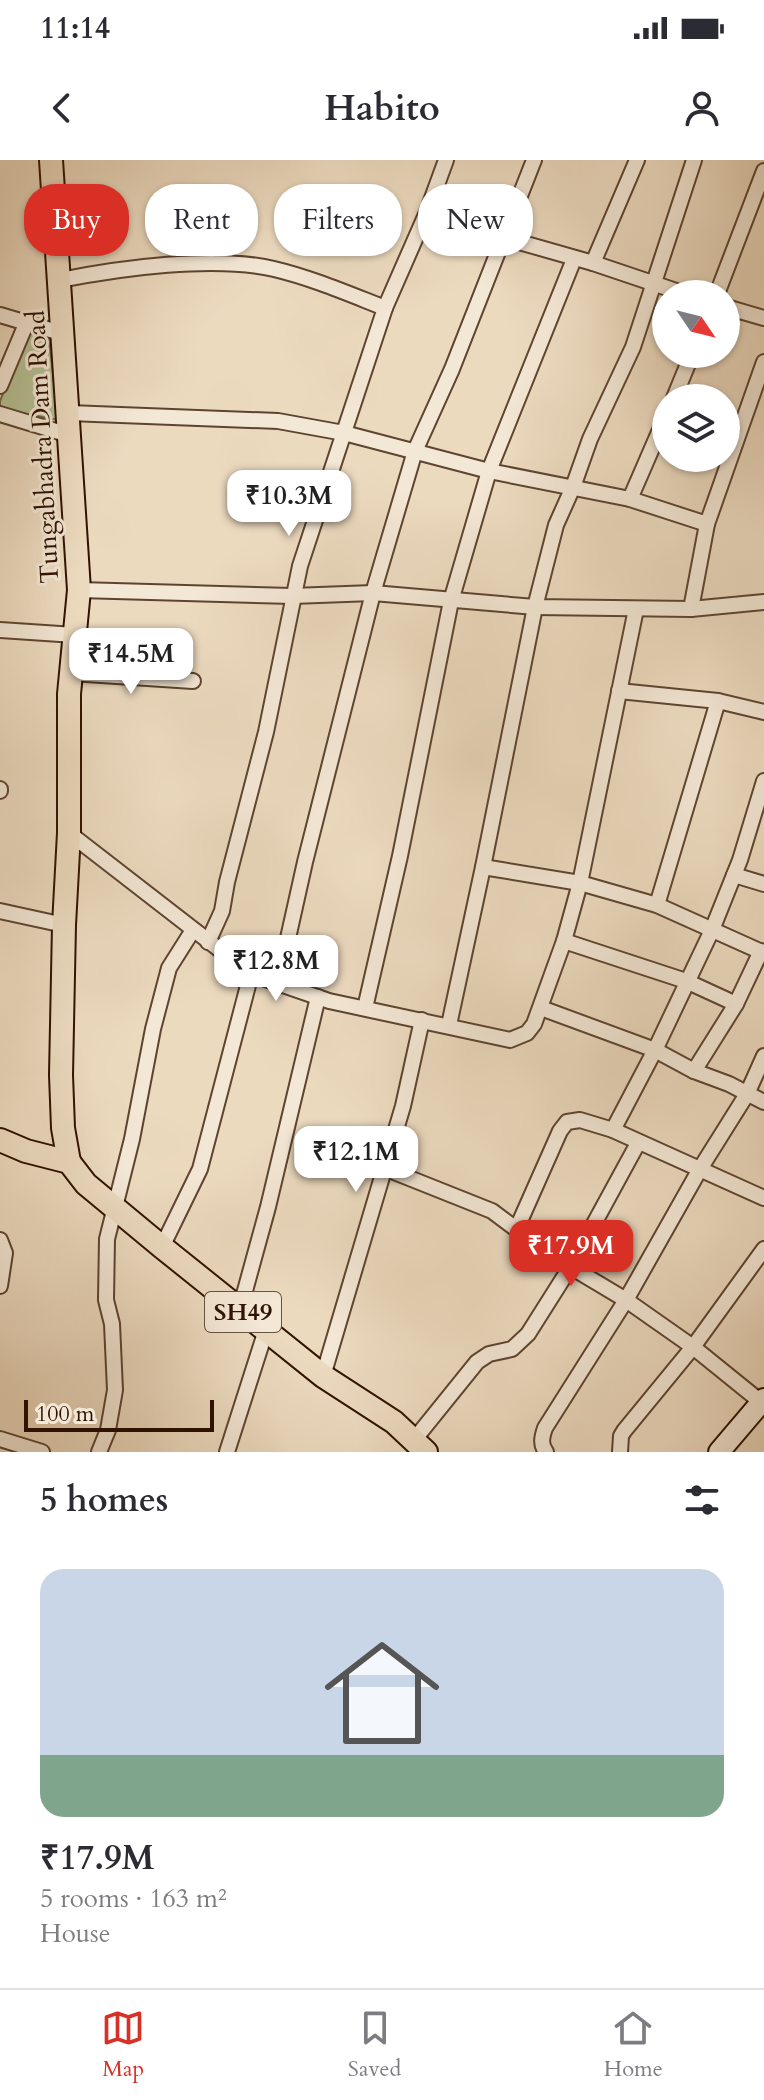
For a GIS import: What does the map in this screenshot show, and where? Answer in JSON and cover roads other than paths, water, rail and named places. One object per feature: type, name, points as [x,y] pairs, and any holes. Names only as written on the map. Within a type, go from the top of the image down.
[{"type":"main road","name":"Tungabhadra Dam Road","points":[[51,160],[79,590],[71,673],[67,777],[69,833],[61,1075],[63,1128],[69,1162]]},
{"type":"main road","points":[[0,1140],[26,1151],[69,1162]]},
{"type":"main road","name":"SH49","points":[[69,1162],[86,1184],[162,1247],[323,1376],[394,1422],[420,1446]]},
{"type":"street","points":[[208,942],[222,911],[266,732],[292,596],[385,308],[446,160]]},
{"type":"street","points":[[525,184],[534,160]]},
{"type":"street","points":[[593,263],[637,160]]},
{"type":"street","points":[[654,280],[694,160]]},
{"type":"street","points":[[722,280],[764,171]]},
{"type":"street","points":[[533,247],[652,284]]},
{"type":"street","points":[[278,983],[305,862],[373,593],[415,451],[498,256]]},
{"type":"street","points":[[365,1008],[403,841],[451,601],[489,471],[574,259]]},
{"type":"street","points":[[60,280],[122,268],[217,264],[256,266],[311,279],[385,308]]},
{"type":"street","points":[[449,1025],[535,607],[556,525],[590,439],[633,347],[652,287]]},
{"type":"street","points":[[740,311],[764,318]]},
{"type":"street","points":[[0,315],[64,334]]},
{"type":"street","points":[[0,386],[26,324]]},
{"type":"street","points":[[691,609],[707,524],[764,362]]},
{"type":"street","points":[[0,414],[69,424],[278,421],[344,433],[489,471],[630,499],[707,524]]},
{"type":"street","points":[[630,499],[652,448]]},
{"type":"street","points":[[79,590],[292,596],[373,593],[535,607],[636,609],[691,609],[764,602]]},
{"type":"street","points":[[69,833],[251,974],[318,997],[510,1040],[527,1033],[541,1008],[564,941],[580,883],[636,609]]},
{"type":"street","points":[[0,630],[75,635]]},
{"type":"street","points":[[71,673],[193,681]]},
{"type":"street","points":[[619,691],[718,701],[764,712]]},
{"type":"street","points":[[657,905],[718,701]]},
{"type":"street","points":[[613,1130],[712,930],[758,819],[764,781]]},
{"type":"street","points":[[483,867],[580,883],[657,905],[762,952],[736,1004],[694,1071]]},
{"type":"street","points":[[734,875],[764,884]]},
{"type":"street","points":[[0,911],[64,925]]},
{"type":"street","points":[[99,1452],[108,1430],[116,1366],[106,1300],[107,1239],[169,968],[193,930]]},
{"type":"street","points":[[564,941],[686,981],[736,1004]]},
{"type":"street","points":[[162,1247],[200,1169],[251,974]]},
{"type":"street","points":[[240,1309],[268,1207],[318,997]]},
{"type":"street","points":[[541,1008],[655,1050],[764,1102]]},
{"type":"street","points":[[323,1376],[403,1106],[422,1020]]},
{"type":"street","points":[[541,1446],[700,1169],[747,1094],[764,1056]]},
{"type":"street","points":[[517,1228],[560,1131],[567,1122],[580,1120],[613,1130],[764,1198]]},
{"type":"street","points":[[420,1446],[477,1362],[489,1354],[512,1349],[520,1343],[571,1266],[638,1143]]},
{"type":"street","points":[[384,1168],[492,1211],[549,1254],[626,1300],[763,1400],[719,1452]]},
{"type":"street","points":[[0,1240],[5,1253],[0,1286]]},
{"type":"street","points":[[620,1452],[621,1436],[693,1347],[764,1249]]},
{"type":"street","points":[[227,1452],[266,1330]]},
{"type":"street","points":[[0,1439],[42,1452]]}]
